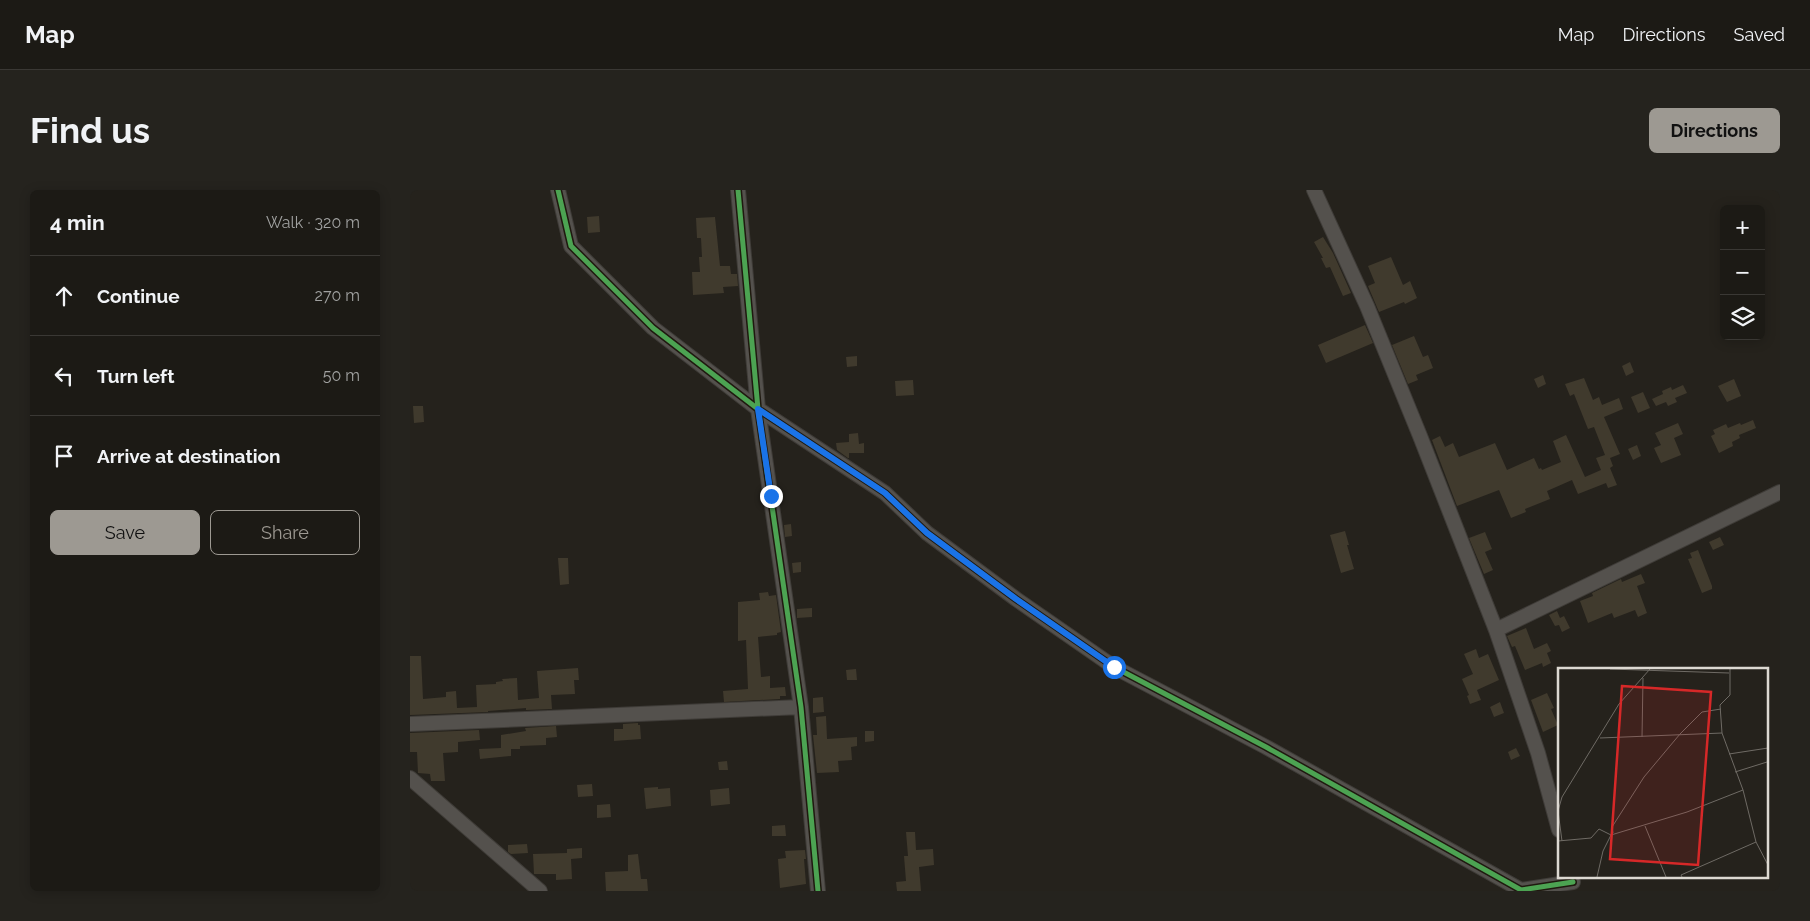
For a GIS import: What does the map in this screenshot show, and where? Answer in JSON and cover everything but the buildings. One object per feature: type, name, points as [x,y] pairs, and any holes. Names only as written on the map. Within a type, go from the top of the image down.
[{"type":"street","points":[[558,190],[570,246],[654,328],[758,409],[885,493],[927,533],[1016,599],[1114,667],[1266,748],[1521,890],[1576,883]]},
{"type":"street","points":[[738,190],[758,409],[801,707],[818,891]]},
{"type":"street","points":[[1314,190],[1381,341],[1496,630],[1538,753],[1558,826]]},
{"type":"street","points":[[1496,630],[1780,492]]},
{"type":"street","points":[[410,724],[801,707]]},
{"type":"street","points":[[410,778],[540,891]]},
{"type":"cycle path","points":[[558,190],[571,246],[653,328],[758,409],[885,493],[927,533],[1016,599],[1114,667],[1266,747],[1521,890],[1573,882]]},
{"type":"cycle path","points":[[738,190],[758,409],[801,707],[818,891]]},
{"type":"route","points":[[771,496],[758,409],[885,493],[927,533],[1016,599],[1114,667]]}]
